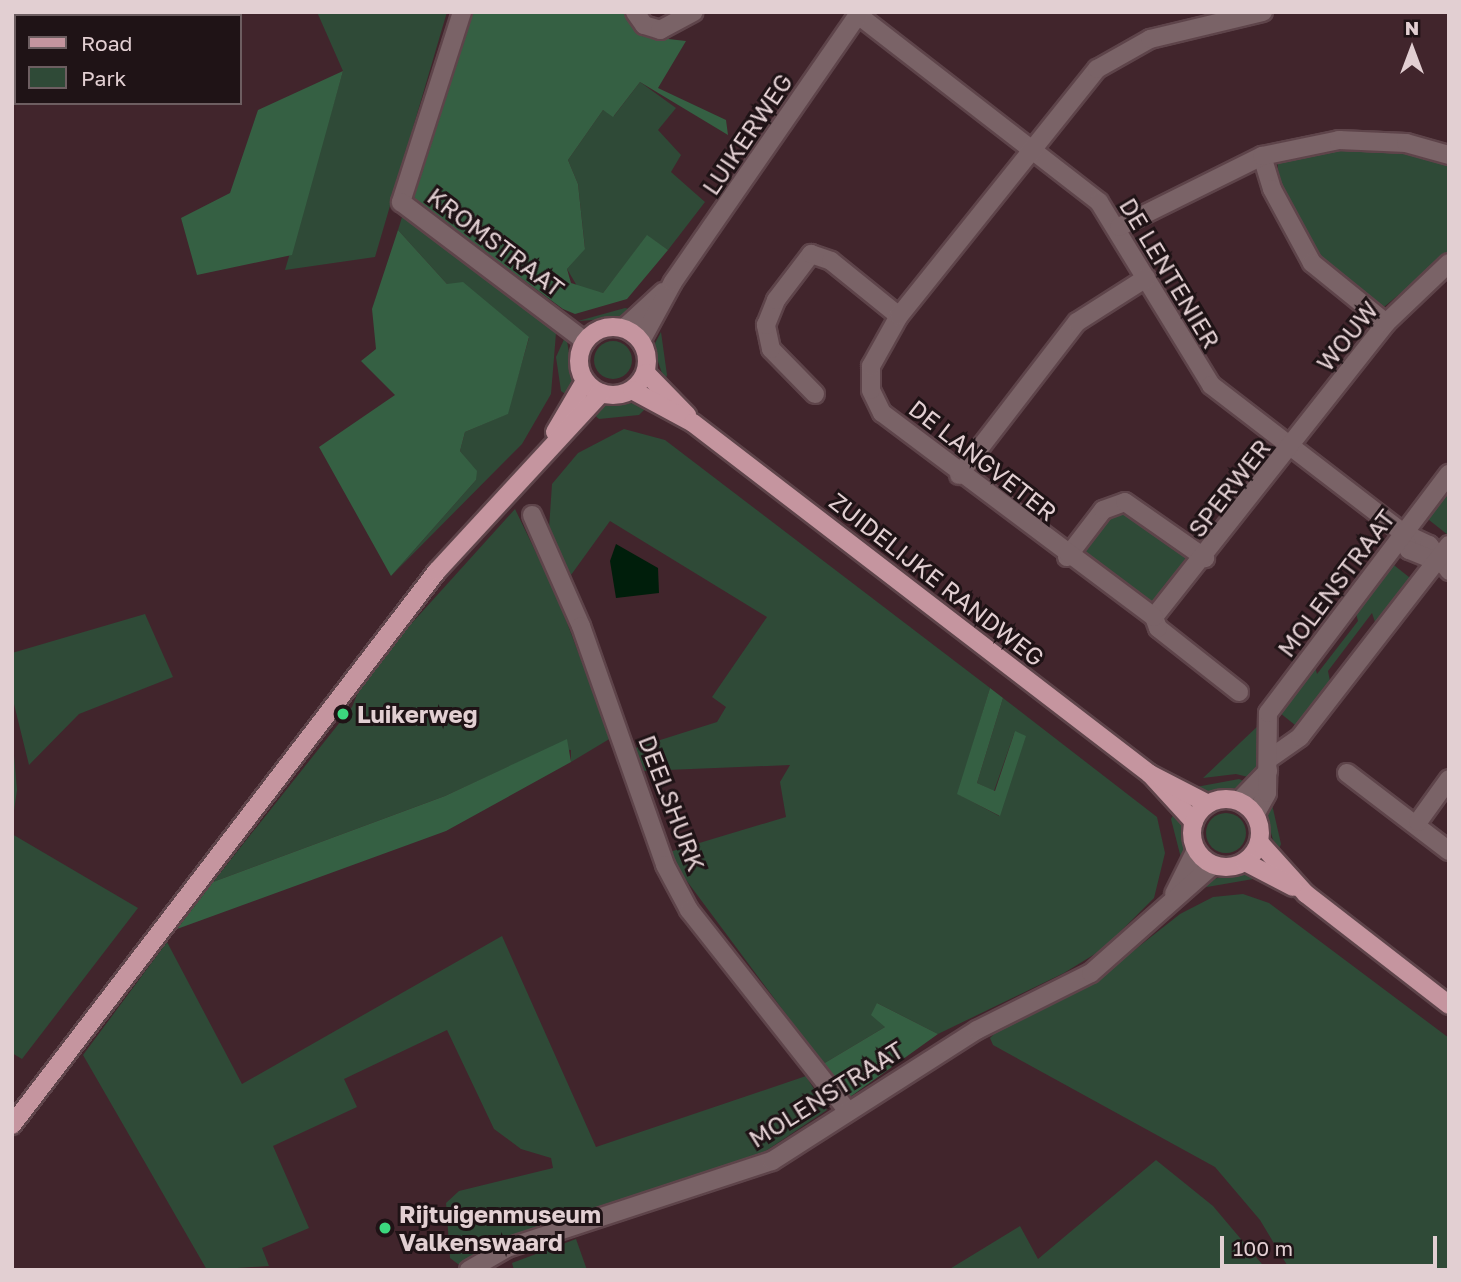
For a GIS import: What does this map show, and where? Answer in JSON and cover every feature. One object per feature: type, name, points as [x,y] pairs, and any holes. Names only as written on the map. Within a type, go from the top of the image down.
[{"type":"main road","points":[[12,1125],[437,571],[552,440],[601,393],[632,390],[646,373],[641,341],[624,328],[602,328],[585,341],[579,361],[585,381],[601,393]]},
{"type":"main road","name":"ZUIDELIJKE RANDWEG","points":[[646,373],[693,423]]},
{"type":"main road","points":[[552,440],[585,381]]},
{"type":"main road","name":"ZUIDELIJKE RANDWEG","points":[[632,390],[693,423],[1150,774],[1194,822]]},
{"type":"main road","name":"ZUIDELIJKE RANDWEG","points":[[1150,774],[1208,804]]},
{"type":"main road","points":[[1306,894],[1259,842],[1255,815],[1239,802],[1208,804],[1194,822],[1196,850],[1213,865],[1245,862],[1306,894],[1449,1004]]},
{"type":"main road","points":[[1245,862],[1259,842]]},
{"type":"street","name":"KROMSTRAAT","points":[[462,12],[401,202],[585,341]]},
{"type":"street","points":[[635,12],[645,25],[660,30],[694,12]]},
{"type":"street","name":"DE LANGVETER","points":[[1240,692],[1158,628],[1154,617],[959,475],[882,413],[871,390],[877,348],[899,316],[1097,69],[1117,54],[1150,39],[1262,12]]},
{"type":"street","name":"DE LENTENIER","points":[[859,13],[1034,146],[1119,227],[1146,278],[1211,385],[1404,533],[1429,545],[1443,566]]},
{"type":"street","name":"LUIKERWEG","points":[[641,341],[673,282],[859,13]]},
{"type":"street","points":[[1119,227],[1262,156],[1339,140],[1406,143],[1449,155]]},
{"type":"street","points":[[1262,156],[1272,189],[1312,262],[1386,323]]},
{"type":"street","points":[[815,394],[783,366],[766,325],[776,300],[811,254],[831,261],[899,316]]},
{"type":"street","name":"WOUW","points":[[1292,448],[1386,323],[1449,263]]},
{"type":"street","points":[[959,475],[1077,322],[1146,278]]},
{"type":"street","name":"LUIKERWEG","points":[[624,328],[673,282]]},
{"type":"street","name":"SPERWER","points":[[1154,617],[1205,558],[1292,448]]},
{"type":"street","name":"MOLENSTRAAT","points":[[1267,723],[1268,713],[1449,474]]},
{"type":"street","name":"SPERWER","points":[[1068,556],[1102,510],[1125,502],[1205,558]]},
{"type":"street","name":"DEELSHURK","points":[[532,514],[581,625],[665,865],[690,910],[848,1111]]},
{"type":"street","points":[[1239,802],[1292,739],[1300,737],[1443,566],[1449,545]]},
{"type":"street","points":[[1267,723],[1292,739]]},
{"type":"street","points":[[1255,815],[1269,765],[1267,723]]},
{"type":"street","points":[[1347,773],[1418,822],[1449,851]]},
{"type":"street","points":[[1418,822],[1449,779]]},
{"type":"street","name":"MOLENSTRAAT","points":[[1174,894],[1196,850]]},
{"type":"street","name":"MOLENSTRAAT","points":[[468,1270],[507,1248],[727,1180],[772,1160],[977,1030],[1091,973],[1117,955],[1174,894],[1213,865]]},
{"type":"green space","points":[[12,12],[106,12],[14,14],[12,92]]},
{"type":"green space","points":[[317,12],[447,12],[375,257],[285,270],[343,71]]},
{"type":"green space","points":[[640,82],[676,108],[658,130],[681,155],[671,172],[705,202],[668,250],[647,236],[603,293],[580,291],[567,269],[585,248],[578,184],[568,160],[603,110],[614,116]]},
{"type":"green space","points":[[1331,148],[1394,151],[1449,164],[1449,253],[1384,307],[1324,259],[1304,234],[1279,180],[1277,157]]},
{"type":"green space","points":[[403,214],[556,333],[551,394],[522,444],[391,576],[476,480],[476,471],[460,451],[465,432],[507,414],[529,338],[447,284],[398,230]]},
{"type":"green space","points":[[625,308],[634,310],[624,318],[578,321]]},
{"type":"green space","points":[[661,332],[667,375],[665,382],[653,347]]},
{"type":"green space","points":[[566,335],[573,377],[568,396],[561,391],[556,357]]},
{"type":"green space","points":[[613,341],[626,347],[632,360],[626,373],[613,379],[600,373],[594,360],[600,347]]},
{"type":"green space","points":[[638,403],[646,408],[639,415],[599,419],[592,413],[602,404]]},
{"type":"green space","points":[[624,429],[665,440],[990,688],[958,794],[999,816],[1015,731],[994,791],[977,783],[1003,698],[1157,817],[1165,853],[1154,898],[1103,949],[1064,973],[938,1034],[877,1003],[885,1027],[823,1064],[666,853],[786,817],[780,782],[790,765],[642,771],[635,748],[717,722],[726,707],[712,697],[767,617],[610,521],[571,575],[549,529],[552,484],[578,453]]},
{"type":"green space","points":[[1445,489],[1449,501],[1448,535],[1424,516]]},
{"type":"green space","points":[[515,509],[556,594],[611,738],[571,762],[571,750],[550,748],[445,796],[213,882],[352,707],[365,675]]},
{"type":"green space","points":[[1122,510],[1187,556],[1155,605],[1080,551],[1105,514]]},
{"type":"green space","points":[[1390,562],[1414,581],[1377,628],[1372,613],[1328,671],[1331,686],[1300,729],[1275,709],[1313,660],[1317,674],[1358,621],[1354,606]]},
{"type":"green space","points":[[145,614],[173,677],[79,714],[29,765],[12,696],[12,653]]},
{"type":"green space","points":[[1261,723],[1256,779],[1236,774],[1203,778]]},
{"type":"green space","points":[[12,732],[17,790],[12,825]]},
{"type":"green space","points":[[1239,779],[1251,784],[1212,794],[1196,787]]},
{"type":"green space","points":[[1271,800],[1281,844],[1277,854],[1264,808]]},
{"type":"green space","points":[[1175,812],[1185,829],[1183,866],[1171,819]]},
{"type":"green space","points":[[1226,813],[1240,819],[1246,833],[1240,847],[1226,853],[1212,847],[1206,833],[1212,819]]},
{"type":"green space","points":[[12,834],[138,908],[22,1059],[12,1053]]},
{"type":"green space","points":[[1242,872],[1259,878],[1207,887],[1201,882]]},
{"type":"green space","points":[[1243,894],[1269,903],[1449,1038],[1449,1270],[1290,1270],[1260,1220],[1215,1167],[993,1045],[990,1038],[1003,1025],[1090,985],[1180,914],[1213,897]]},
{"type":"green space","points":[[502,936],[596,1147],[806,1076],[827,1110],[736,1171],[462,1267],[450,1258],[446,1203],[459,1191],[553,1168],[551,1158],[521,1149],[494,1129],[447,1030],[344,1079],[357,1107],[273,1146],[309,1228],[262,1248],[269,1266],[207,1270],[83,1055],[167,942],[242,1084]]},
{"type":"green space","points":[[1156,1160],[1213,1206],[1267,1270],[948,1270],[1020,1226],[1038,1259]]},
{"type":"green space","points":[[576,1239],[587,1270],[514,1270],[512,1263]]},
{"type":"shaded area","points":[[469,12],[627,12],[642,36],[686,41],[658,88],[726,120],[728,135],[640,82],[613,117],[603,110],[568,160],[578,184],[585,249],[567,269],[571,283],[603,293],[647,235],[668,250],[627,299],[575,314],[563,309],[411,198]]},
{"type":"shaded area","points":[[343,71],[292,255],[197,275],[181,218],[230,193],[258,110]]},
{"type":"shaded area","points":[[398,230],[447,284],[463,282],[529,337],[508,414],[465,432],[460,451],[477,471],[476,480],[391,576],[319,447],[395,395],[361,361],[376,349],[372,309]]},
{"type":"shaded area","points":[[616,544],[658,568],[659,593],[616,598],[610,561]]},
{"type":"shaded area","points":[[990,688],[1003,698],[977,783],[995,791],[1015,731],[1026,736],[1000,816],[957,794]]},
{"type":"shaded area","points":[[567,739],[571,762],[446,831],[177,929],[213,882],[445,796]]},
{"type":"shaded area","points":[[877,1003],[938,1034],[850,1097],[823,1064],[885,1027],[871,1015]]},
{"type":"place","name":"Luikerweg","points":[[343,714]]},
{"type":"place","name":"Rijtuigenmuseum Valkenswaard","points":[[385,1228]]}]
